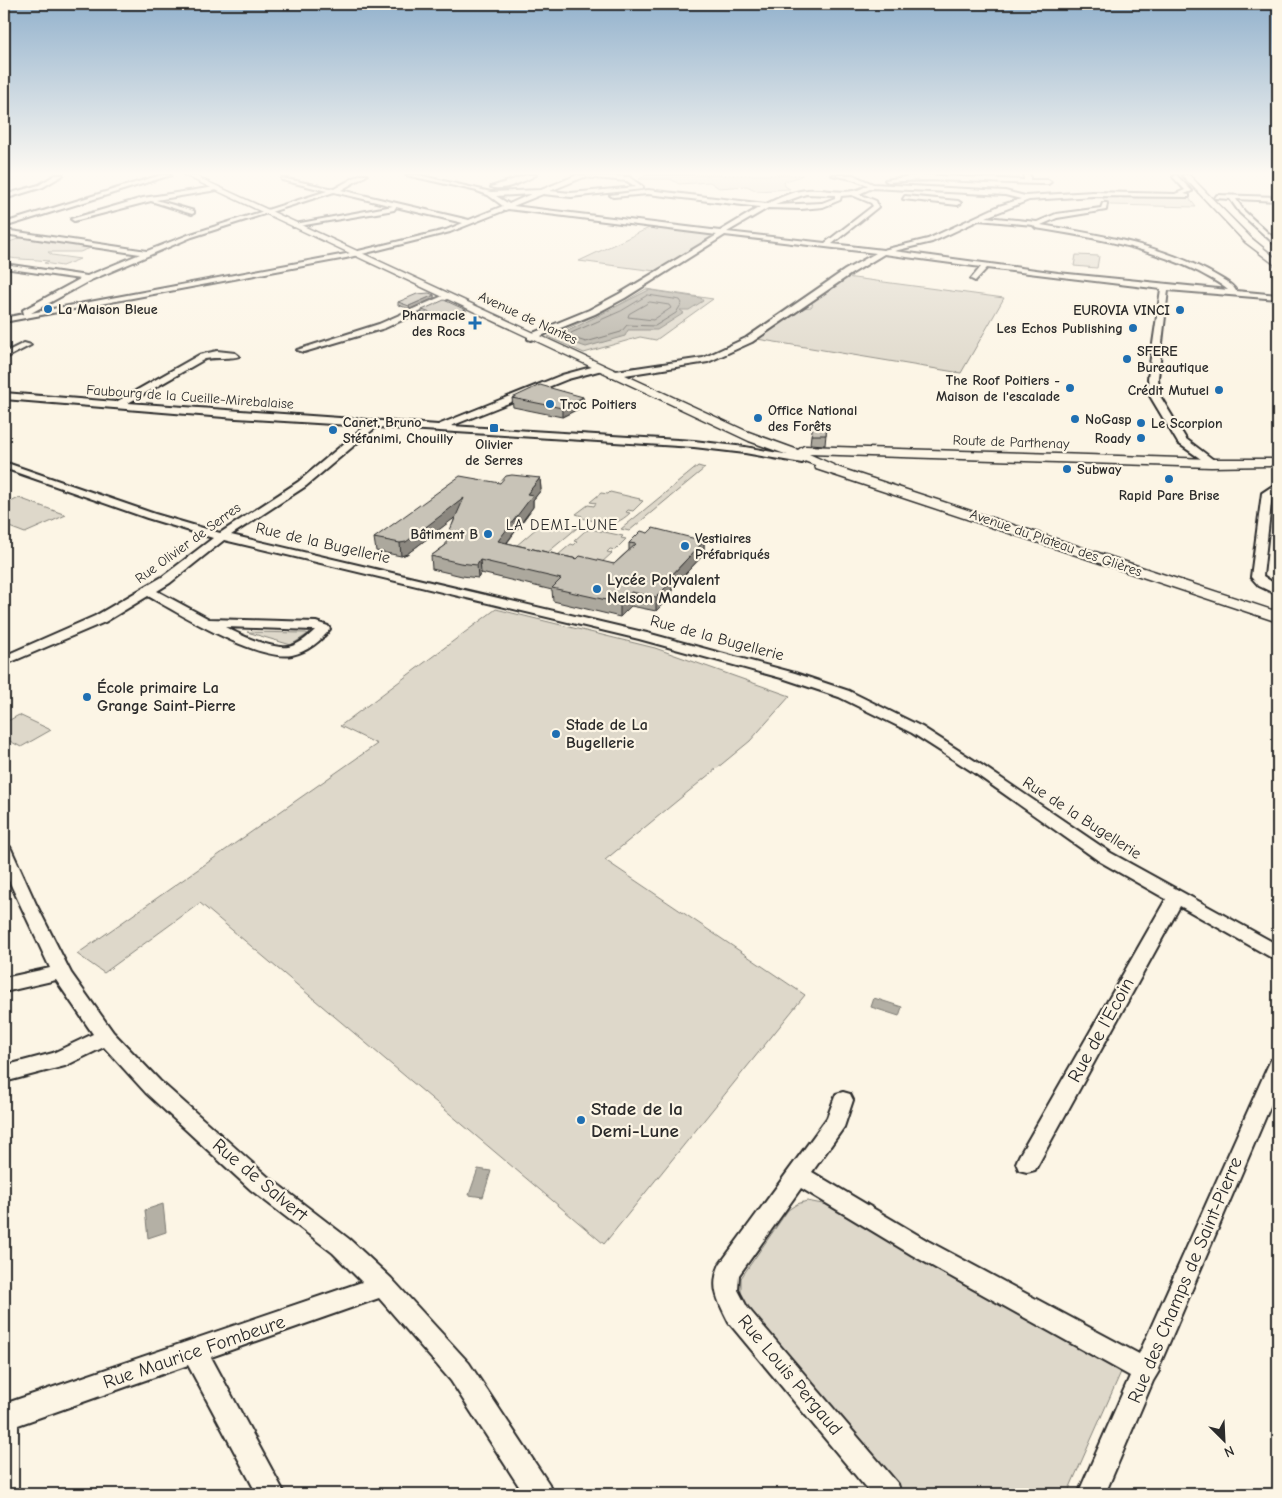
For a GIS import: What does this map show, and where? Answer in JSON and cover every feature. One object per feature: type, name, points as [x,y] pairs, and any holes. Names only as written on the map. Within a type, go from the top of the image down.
[{"type":"main road","name":"Avenue de Nantes","points":[[335,245],[531,337],[788,452]]},
{"type":"main road","points":[[1254,245],[1278,264]]},
{"type":"main road","points":[[1267,245],[1278,254]]},
{"type":"main road","name":"Route de Parthenay","points":[[768,444],[806,455],[1276,465]]},
{"type":"main road","name":"Avenue du Plateau des Glières","points":[[788,452],[806,455],[834,468]]},
{"type":"main road","name":"Avenue du Plateau des Glières","points":[[788,452],[1278,617]]},
{"type":"street","points":[[94,245],[149,253]]},
{"type":"street","points":[[26,316],[28,310],[88,278],[169,245]]},
{"type":"street","points":[[4,320],[354,254],[391,245]]},
{"type":"street","points":[[531,337],[592,312],[706,245]]},
{"type":"street","points":[[815,245],[1165,287],[1278,297]]},
{"type":"street","points":[[612,374],[705,360],[749,340],[848,272],[883,252],[913,245]]},
{"type":"street","points":[[1121,245],[1182,262],[1212,275],[1231,288],[1232,292]]},
{"type":"street","points":[[4,266],[88,278]]},
{"type":"street","points":[[975,279],[984,266]]},
{"type":"street","points":[[1165,287],[1153,382],[1158,402],[1182,441],[1211,463]]},
{"type":"street","points":[[301,350],[382,326],[448,297]]},
{"type":"street","points":[[4,356],[27,345]]},
{"type":"street","points":[[117,406],[202,357],[217,354],[235,356]]},
{"type":"street","points":[[441,427],[565,377],[599,368]]},
{"type":"street","name":"Faubourg de la Cueille-Mirebalaise","points":[[4,396],[117,406],[441,427]]},
{"type":"street","name":"Rue Olivier de Serres","points":[[4,661],[100,619],[166,580],[221,536],[302,484],[375,423]]},
{"type":"street","points":[[441,427],[694,444],[768,444]]},
{"type":"street","points":[[1182,441],[1182,462]]},
{"type":"street","points":[[694,444],[806,455]]},
{"type":"street","points":[[745,450],[788,452]]},
{"type":"street","name":"Rue de la Bugellerie","points":[[4,465],[151,516],[221,536],[642,636],[784,675],[844,694],[917,730],[978,769],[1105,857],[1278,953]]},
{"type":"street","points":[[1278,490],[1271,490],[1267,493],[1258,577],[1263,583],[1278,591]]},
{"type":"street","points":[[148,591],[206,623],[236,638],[288,651],[299,648],[323,629],[316,626],[206,623]]},
{"type":"street","name":"Rue de Salvert","points":[[4,851],[27,904],[62,972],[106,1037],[153,1087],[259,1183],[341,1246],[383,1286],[460,1372],[539,1494]]},
{"type":"street","name":"Rue de l'Ecoin","points":[[1027,1163],[1176,897]]},
{"type":"street","points":[[4,985],[62,972]]},
{"type":"street","points":[[4,1074],[58,1060],[106,1037]]},
{"type":"street","name":"Rue des Champs de Saint-Pierre","points":[[1092,1494],[1146,1371],[1187,1270],[1278,1066]]},
{"type":"street","name":"Rue Louis Pergaud","points":[[843,1100],[837,1121],[728,1272],[726,1291],[738,1315],[888,1494]]},
{"type":"street","points":[[798,1175],[920,1248],[1146,1371]]},
{"type":"street","name":"Rue Maurice Fombeure","points":[[4,1416],[383,1286]]},
{"type":"street","points":[[194,1352],[272,1494]]},
{"type":"street","points":[[4,1416],[4,1494]]},
{"type":"shaded area","points":[[4,245],[96,246],[80,252],[48,252],[52,255],[80,259],[62,266],[44,263],[49,261],[4,257]]},
{"type":"shaded area","points":[[613,245],[700,245],[655,271],[579,261]]},
{"type":"shaded area","points":[[1076,255],[1099,256],[1097,268],[1074,266]]},
{"type":"shaded area","points":[[846,277],[1004,298],[961,373],[757,339],[801,308],[811,307],[813,304],[808,303]]},
{"type":"shaded area","points":[[646,289],[713,299],[656,340],[640,337],[584,353],[548,337],[619,305]]},
{"type":"shaded area","points":[[698,466],[705,468],[629,531],[621,529]]},
{"type":"shaded area","points":[[610,492],[643,501],[633,511],[628,510],[626,512],[630,513],[618,522],[601,523],[581,518],[582,516],[576,514],[588,505],[594,506],[596,503],[590,502],[601,493],[608,494]]},
{"type":"shaded area","points":[[19,498],[66,515],[25,533],[4,525],[4,505]]},
{"type":"shaded area","points":[[546,520],[577,528],[547,553],[516,546]]},
{"type":"shaded area","points":[[591,529],[623,536],[621,538],[626,539],[615,550],[610,549],[607,552],[612,553],[600,564],[558,555],[571,544],[574,545],[577,542],[574,541],[585,531]]},
{"type":"shaded area","points":[[496,609],[655,648],[790,696],[750,741],[605,860],[805,995],[604,1244],[200,903],[104,973],[77,954],[377,744],[340,726]]},
{"type":"shaded area","points":[[247,632],[306,633],[308,634],[291,645]]},
{"type":"shaded area","points":[[19,715],[51,730],[21,747],[4,738],[4,723]]},
{"type":"shaded area","points":[[807,1201],[828,1205],[1121,1372],[1067,1494],[904,1494],[747,1309],[741,1293],[741,1278],[788,1210],[797,1204]]},
{"type":"water","points":[[649,290],[701,298],[703,301],[689,310],[680,310],[684,313],[657,330],[628,330],[625,336],[586,347],[556,337]]},
{"type":"water","points":[[874,998],[902,1007],[899,1016],[871,1007]]},
{"type":"water","points":[[478,1169],[491,1171],[483,1197],[469,1195]]},
{"type":"water","points":[[163,1204],[166,1232],[148,1238],[145,1210]]},
{"type":"building","points":[[429,293],[434,295],[409,306],[398,302],[417,294]]},
{"type":"building","points":[[444,300],[466,310],[442,317],[422,310]]},
{"type":"building","points":[[540,385],[583,397],[562,408],[512,398]]},
{"type":"building","points":[[814,422],[827,423],[826,435],[811,435]]},
{"type":"building","points":[[460,476],[500,483],[506,476],[540,478],[527,494],[533,495],[498,541],[577,559],[580,556],[614,564],[636,544],[629,543],[641,531],[648,533],[653,528],[704,541],[667,580],[672,581],[656,597],[631,592],[620,603],[552,588],[561,579],[480,560],[477,565],[431,556],[446,545],[446,539],[464,498],[406,542],[400,543],[374,538]]},
{"type":"place","name":"La Maison Bleue","points":[[48,309]]},
{"type":"place","name":"EUROVIA VINCI","points":[[1180,310]]},
{"type":"place","name":"Pharmacie des Rocs","points":[[475,323]]},
{"type":"place","name":"Les Echos Publishing","points":[[1133,328]]},
{"type":"place","name":"SFERE Bureautique","points":[[1127,359]]},
{"type":"place","name":"The Roof Poitiers - Maison de l'escalade","points":[[1070,388]]},
{"type":"place","name":"Crédit Mutuel","points":[[1219,390]]},
{"type":"place","name":"Troc Poitiers","points":[[550,404]]},
{"type":"place","name":"Office National des Forêts","points":[[758,418]]},
{"type":"place","name":"NoGasp","points":[[1075,419]]},
{"type":"place","name":"Le Scorpion","points":[[1141,423]]},
{"type":"place","name":"Olivier de Serres","points":[[494,428]]},
{"type":"place","name":"Canet, Bruno Stéfanimi, Chouilly","points":[[333,430]]},
{"type":"place","name":"Roady","points":[[1141,438]]},
{"type":"place","name":"Subway","points":[[1067,469]]},
{"type":"place","name":"Rapid Pare Brise","points":[[1169,479]]},
{"type":"place","name":"Bâtiment B","points":[[488,534]]},
{"type":"place","name":"Vestiaires Préfabriqués","points":[[685,546]]},
{"type":"place","name":"Lycée Polyvalent Nelson Mandela","points":[[597,589]]},
{"type":"place","name":"École primaire La Grange Saint-Pierre","points":[[87,697]]},
{"type":"place","name":"Stade de La Bugellerie","points":[[556,734]]},
{"type":"place","name":"Stade de la Demi-Lune","points":[[581,1120]]},
{"type":"district","name":"LA DEMI-LUNE","points":[[562,525]]}]
